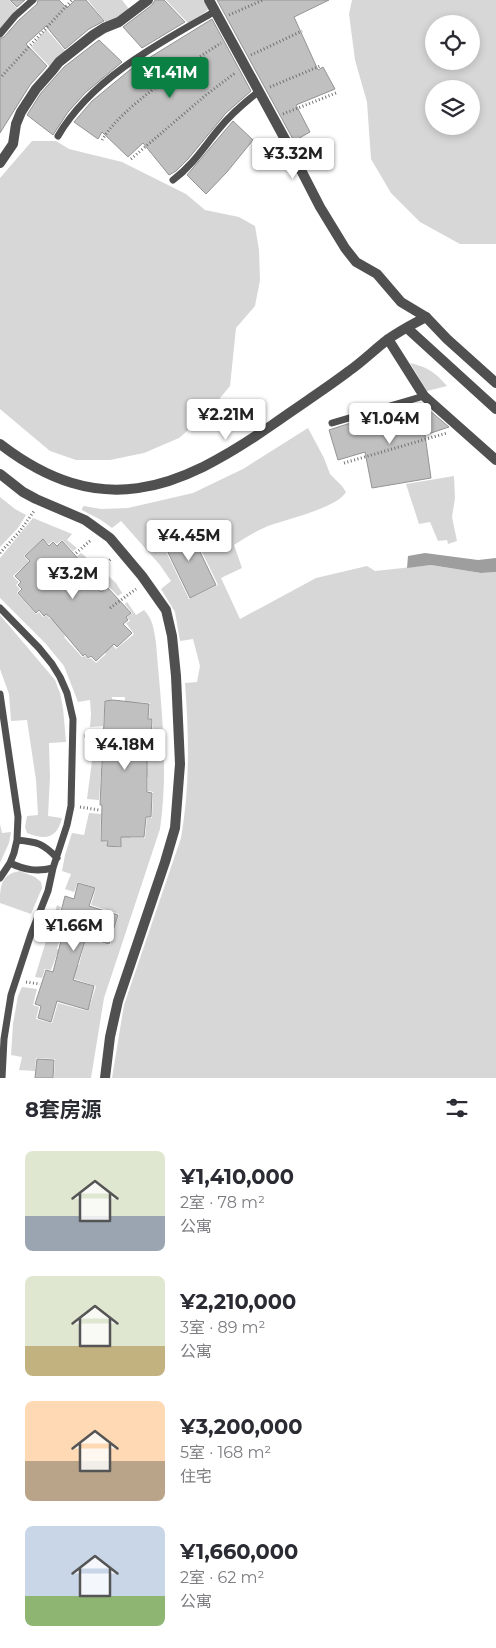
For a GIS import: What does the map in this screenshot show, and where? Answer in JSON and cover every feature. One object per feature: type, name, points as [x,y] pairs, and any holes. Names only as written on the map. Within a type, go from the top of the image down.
[{"type":"street","points":[[0,164],[13,144],[16,124],[21,112],[36,89],[60,62],[93,35],[119,22],[148,0]]},
{"type":"street","points":[[209,0],[320,207],[345,248],[356,262],[377,274],[401,302],[426,317],[447,339],[496,383]]},
{"type":"street","points":[[0,444],[25,463],[48,474],[89,488],[125,490],[149,487],[188,474],[234,451],[351,371],[388,339],[426,317]]},
{"type":"street","points":[[407,328],[496,410]]},
{"type":"street","points":[[388,339],[424,396],[496,460]]},
{"type":"street","points":[[0,474],[23,492],[85,520],[110,538],[142,576],[166,610],[172,636],[180,764],[175,828],[118,1001],[110,1037],[105,1078]]},
{"type":"lane","points":[[0,34],[15,16],[33,0]]},
{"type":"lane","points":[[58,136],[76,110],[107,81],[170,36],[217,17]]},
{"type":"lane","points":[[174,180],[195,160],[225,122],[258,92]]},
{"type":"lane","points":[[332,423],[424,396]]},
{"type":"lane","points":[[0,608],[39,648],[60,677],[70,703],[73,719],[71,806],[48,891],[31,934],[11,995],[4,1039],[2,1078]]},
{"type":"lane","points":[[0,694],[17,810],[17,840],[10,863],[0,878]]},
{"type":"lane","points":[[17,840],[41,844],[57,858]]},
{"type":"lane","points":[[10,863],[27,870],[53,868]]},
{"type":"path","points":[[2,76],[72,0]]},
{"type":"path","points":[[217,17],[263,0]]},
{"type":"path","points":[[131,159],[244,63],[302,31]]},
{"type":"path","points":[[102,140],[123,115],[148,94],[230,37]]},
{"type":"path","points":[[258,92],[320,66]]},
{"type":"path","points":[[273,119],[298,107],[336,93]]},
{"type":"path","points":[[344,463],[450,432],[456,426]]},
{"type":"path","points":[[0,553],[20,531],[34,511]]},
{"type":"path","points":[[76,553],[91,540]]},
{"type":"path","points":[[85,580],[111,559]]},
{"type":"path","points":[[110,608],[136,589]]},
{"type":"path","points":[[73,737],[100,735]]},
{"type":"path","points":[[71,806],[99,810]]},
{"type":"shaded area","points":[[0,0],[9,0],[20,11],[0,31]]},
{"type":"shaded area","points":[[88,0],[122,0],[129,9],[125,14],[106,23]]},
{"type":"shaded area","points":[[166,0],[204,0],[208,9],[188,23]]},
{"type":"shaded area","points":[[352,0],[496,0],[496,244],[460,244],[420,222],[391,193],[371,159],[367,102],[355,60],[349,14]]},
{"type":"shaded area","points":[[46,29],[67,53],[51,68],[31,47]]},
{"type":"shaded area","points":[[32,141],[56,141],[69,149],[122,162],[186,194],[205,210],[239,217],[255,226],[259,250],[260,280],[255,306],[236,328],[230,386],[207,414],[179,438],[144,453],[110,460],[76,460],[50,451],[0,409],[0,178]]},
{"type":"shaded area","points":[[410,363],[430,371],[447,386],[427,391]]},
{"type":"shaded area","points":[[308,428],[330,474],[346,492],[333,503],[268,526],[234,545],[242,568],[221,578],[240,619],[316,578],[367,566],[375,571],[431,565],[481,573],[496,572],[496,1078],[112,1078],[124,1005],[181,838],[186,800],[188,761],[185,683],[197,682],[200,666],[193,639],[180,641],[175,612],[161,589],[171,581],[160,565],[121,521],[112,528],[82,510],[82,508],[84,506],[101,509],[128,508],[193,493],[243,469]],"holes":[[[189,525],[218,585],[189,599],[160,539]]]},
{"type":"shaded area","points":[[454,476],[455,498],[452,517],[457,541],[448,544],[447,540],[438,541],[430,522],[419,524],[406,484]]},
{"type":"shaded area","points":[[0,497],[26,515],[18,528],[0,547]]},
{"type":"shaded area","points":[[33,518],[72,534],[67,540],[77,548],[73,551],[62,540],[57,544],[53,541],[49,544],[43,539],[24,556],[35,568],[28,563],[13,576],[19,582],[16,585],[20,589],[17,593],[36,614],[39,612],[43,617],[46,615],[50,619],[63,608],[61,630],[64,637],[82,657],[91,658],[96,663],[106,654],[103,649],[110,642],[116,649],[134,634],[126,623],[130,621],[127,617],[132,613],[125,604],[127,602],[136,615],[144,610],[147,613],[153,625],[156,643],[164,759],[163,806],[160,829],[104,998],[91,1078],[54,1078],[55,1059],[36,1058],[35,1071],[19,1070],[22,1057],[11,1055],[13,1024],[18,996],[22,987],[37,989],[33,1005],[39,1007],[36,1019],[52,1023],[58,1003],[88,1011],[96,986],[68,977],[72,964],[79,965],[83,949],[78,946],[80,937],[110,945],[119,914],[91,905],[96,888],[78,882],[74,892],[65,889],[71,874],[62,871],[65,855],[72,833],[84,835],[89,813],[101,814],[100,841],[107,842],[107,846],[121,848],[122,823],[131,832],[131,838],[145,838],[147,818],[152,818],[153,792],[148,791],[148,777],[135,777],[147,763],[148,743],[152,743],[153,719],[149,718],[150,703],[136,702],[135,708],[124,710],[125,697],[112,697],[112,700],[105,700],[103,726],[90,727],[90,700],[78,702],[64,666],[46,644],[0,598],[0,558]]},
{"type":"shaded area","points":[[81,553],[94,568],[87,574],[84,571],[87,567],[77,556]]},
{"type":"shaded area","points":[[425,553],[478,560],[496,558],[496,572],[481,573],[431,565],[407,568],[408,556]]},
{"type":"shaded area","points":[[103,571],[116,583],[122,593],[118,596],[107,585],[101,590],[98,588],[93,592],[86,584]]},
{"type":"shaded area","points":[[0,615],[55,680],[60,693],[66,742],[49,743],[48,816],[62,818],[57,830],[50,836],[40,837],[27,833],[25,827],[27,816],[38,815],[36,780],[27,720],[11,721],[9,694],[0,669]]},
{"type":"shaded area","points":[[91,745],[103,745],[101,768],[108,769],[108,772],[101,772],[99,800],[87,799],[92,761]]},
{"type":"shaded area","points":[[0,824],[2,833],[11,832],[9,843],[0,863]]},
{"type":"shaded area","points":[[20,871],[35,877],[41,882],[42,888],[31,914],[0,903],[1,886],[5,878]]},
{"type":"shaded area","points":[[57,905],[61,907],[59,913],[65,915],[59,917],[55,931],[61,934],[57,949],[64,952],[63,956],[57,954],[51,970],[45,969],[42,978],[35,977]]},
{"type":"building","points":[[10,0],[25,0],[17,7]]},
{"type":"building","points":[[38,0],[59,0],[67,8],[75,0],[86,0],[104,21],[89,29],[65,49],[46,26],[26,44],[47,66],[30,85],[0,133],[0,39],[37,4]]},
{"type":"building","points":[[155,0],[164,0],[185,22],[142,48],[123,27],[152,5]]},
{"type":"building","points":[[217,0],[329,0],[294,17],[318,70],[323,67],[335,89],[296,105],[310,132],[294,141]]},
{"type":"building","points":[[212,19],[251,91],[226,113],[176,171],[169,175],[143,143],[128,157],[102,132],[98,139],[74,122],[92,101],[131,69]]},
{"type":"building","points":[[99,40],[122,62],[85,93],[68,112],[53,135],[27,115],[41,93],[64,67]]},
{"type":"building","points":[[233,121],[253,140],[206,194],[187,175]]},
{"type":"building","points":[[423,405],[449,427],[425,435],[431,478],[372,488],[365,452],[338,460],[329,430],[363,419],[393,414]]},
{"type":"building","points":[[188,527],[216,585],[190,598],[162,540]]},
{"type":"building","points":[[43,539],[49,546],[53,542],[57,546],[62,541],[86,567],[82,571],[101,592],[107,587],[131,613],[126,617],[128,620],[123,624],[132,633],[117,647],[114,644],[96,661],[91,656],[88,658],[85,654],[83,656],[51,618],[46,614],[44,616],[39,610],[36,613],[18,593],[22,589],[18,585],[21,582],[15,576],[30,561],[25,556]]},
{"type":"building","points":[[113,700],[149,704],[148,719],[152,719],[151,742],[147,742],[147,792],[152,793],[151,817],[146,817],[144,837],[121,837],[121,847],[107,846],[108,841],[101,841],[102,805],[100,805],[105,701]]},
{"type":"building","points":[[78,883],[95,888],[89,906],[118,915],[109,944],[86,937],[73,980],[94,986],[88,1010],[57,1001],[51,1022],[38,1018],[41,1006],[35,1004],[46,970],[53,972],[63,933],[56,931],[65,896],[74,899]]},
{"type":"building","points":[[37,1059],[54,1060],[53,1078],[35,1078]]}]
